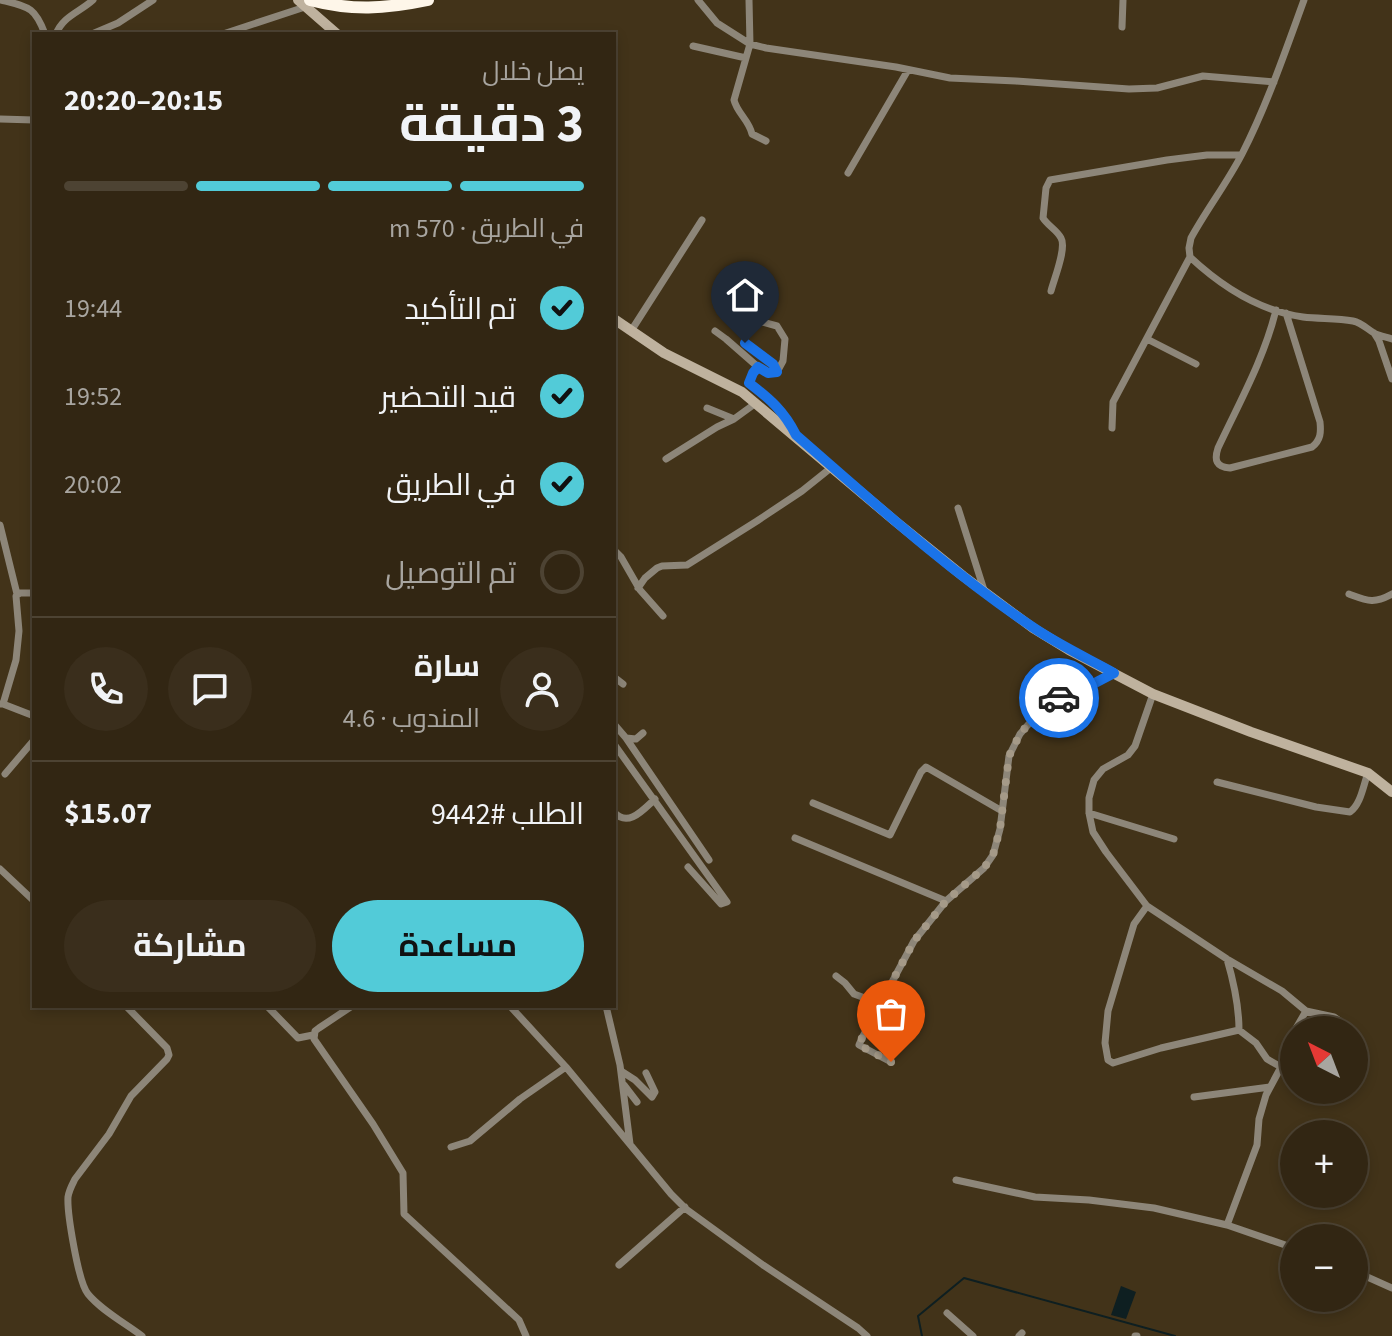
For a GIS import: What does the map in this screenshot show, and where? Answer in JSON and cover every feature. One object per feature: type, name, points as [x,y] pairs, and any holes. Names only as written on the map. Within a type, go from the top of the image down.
[{"type":"highway","points":[[312,2],[344,8],[374,8],[428,0]]},
{"type":"street","points":[[1,0],[34,13],[40,19],[44,32]]},
{"type":"street","points":[[57,32],[65,19],[93,0]]},
{"type":"street","points":[[97,32],[118,23],[153,0]]},
{"type":"street","points":[[698,0],[717,23],[750,44],[950,78],[1129,89],[1157,88],[1203,76],[1274,82]]},
{"type":"street","points":[[749,0],[750,44],[734,100],[735,107],[749,123],[752,134],[766,141]]},
{"type":"street","points":[[1122,27],[1123,0]]},
{"type":"street","points":[[1112,428],[1113,402],[1190,257],[1191,238],[1241,155],[1274,82],[1304,0]]},
{"type":"street","points":[[230,32],[312,2],[335,32]]},
{"type":"street","points":[[693,46],[746,58]]},
{"type":"street","points":[[848,173],[908,70]]},
{"type":"street","points":[[0,119],[32,120]]},
{"type":"street","points":[[1051,291],[1063,245],[1061,237],[1043,218],[1045,192],[1050,180],[1167,160],[1241,155]]},
{"type":"street","points":[[631,331],[702,220]]},
{"type":"street","points":[[1190,257],[1240,296],[1286,313],[1354,322],[1392,339]]},
{"type":"street","points":[[1276,310],[1257,367],[1218,448],[1216,463],[1222,468],[1312,447],[1319,440],[1320,422],[1286,313]]},
{"type":"street","points":[[616,320],[685,365],[742,392],[895,521],[1033,628],[1069,650],[1153,694],[1368,773],[1392,792]]},
{"type":"street","points":[[762,322],[777,326],[785,339],[783,361],[777,372]]},
{"type":"street","points":[[715,331],[758,367],[768,373],[777,372]]},
{"type":"street","points":[[1374,333],[1392,379]]},
{"type":"street","points":[[1147,339],[1196,364]]},
{"type":"street","points":[[745,343],[773,364],[777,372]]},
{"type":"street","points":[[758,367],[749,383],[772,400],[789,420],[796,435]]},
{"type":"street","points":[[666,459],[756,403]]},
{"type":"street","points":[[707,408],[734,419]]},
{"type":"street","points":[[638,588],[657,568],[687,565],[802,491],[832,467]]},
{"type":"street","points":[[958,508],[985,592]]},
{"type":"street","points":[[0,525],[17,594],[19,640],[2,704],[32,715]]},
{"type":"street","points":[[616,552],[638,588],[663,616]]},
{"type":"street","points":[[17,594],[32,593]]},
{"type":"street","points":[[1349,594],[1367,601],[1380,600],[1392,594]]},
{"type":"street","points":[[891,1062],[859,1045],[914,941],[946,901],[984,868],[993,855],[1009,756],[1020,734],[1041,710],[1060,697],[1114,673]]},
{"type":"street","points":[[616,679],[623,684]]},
{"type":"street","points":[[1153,694],[1135,746],[1128,755],[1103,769],[1094,780],[1089,798],[1091,828],[1147,906],[1282,991],[1306,1011],[1329,1016]]},
{"type":"street","points":[[616,726],[709,860]]},
{"type":"street","points":[[626,738],[636,739],[643,733]]},
{"type":"street","points":[[5,774],[32,742]]},
{"type":"street","points":[[616,747],[727,902],[721,904],[688,867]]},
{"type":"street","points":[[813,803],[890,835],[926,767],[1002,811]]},
{"type":"street","points":[[1217,782],[1316,807],[1350,812],[1360,800],[1368,773]]},
{"type":"street","points":[[616,814],[624,819],[631,817],[655,799]]},
{"type":"street","points":[[1089,813],[1174,839]]},
{"type":"street","points":[[795,838],[946,901]]},
{"type":"street","points":[[0,869],[32,899]]},
{"type":"street","points":[[1147,906],[1134,924],[1108,1011],[1105,1043],[1108,1060],[1113,1063],[1239,1030]]},
{"type":"street","points":[[1227,959],[1239,1005],[1239,1030]]},
{"type":"street","points":[[836,976],[854,994],[881,1004]]},
{"type":"street","points":[[128,1008],[167,1048],[169,1055],[131,1096],[109,1134],[75,1179],[68,1201],[78,1272],[84,1289],[142,1336]]},
{"type":"street","points":[[269,1008],[298,1038],[313,1035],[349,1008]]},
{"type":"street","points":[[512,1008],[685,1207],[867,1336]]},
{"type":"street","points":[[606,1008],[621,1071],[631,1146]]},
{"type":"street","points":[[1303,1016],[1306,1011]]},
{"type":"street","points":[[1239,1030],[1256,1043],[1267,1059],[1280,1066]]},
{"type":"street","points":[[313,1035],[403,1173],[404,1214],[519,1320],[526,1336]]},
{"type":"street","points":[[451,1147],[470,1141],[520,1099],[566,1067]]},
{"type":"street","points":[[1227,1225],[1257,1145],[1259,1119],[1280,1069]]},
{"type":"street","points":[[621,1071],[652,1097],[655,1092],[646,1073]]},
{"type":"street","points":[[622,1083],[637,1102]]},
{"type":"street","points":[[1194,1097],[1270,1087]]},
{"type":"street","points":[[956,1180],[1035,1197],[1154,1208],[1227,1225],[1280,1243]]},
{"type":"street","points":[[619,1265],[685,1207]]},
{"type":"street","points":[[1368,1277],[1392,1288]]},
{"type":"street","points":[[947,1313],[973,1336]]},
{"type":"shaded area","points":[[1121,1286],[1136,1292],[1126,1319],[1111,1315]]},
{"type":"waterway","points":[[922,1336],[918,1316],[964,1278],[1175,1336]]},
{"type":"way so far","points":[[891,1062],[859,1045],[862,1038],[914,941],[932,916],[984,868],[993,855],[1000,829],[1009,756],[1020,734],[1041,710],[1059,698]]},
{"type":"route","points":[[745,343],[773,364],[777,372],[768,373],[758,367],[749,383],[772,400],[789,420],[796,435],[963,576],[1033,628],[1114,673],[1059,698]]}]
